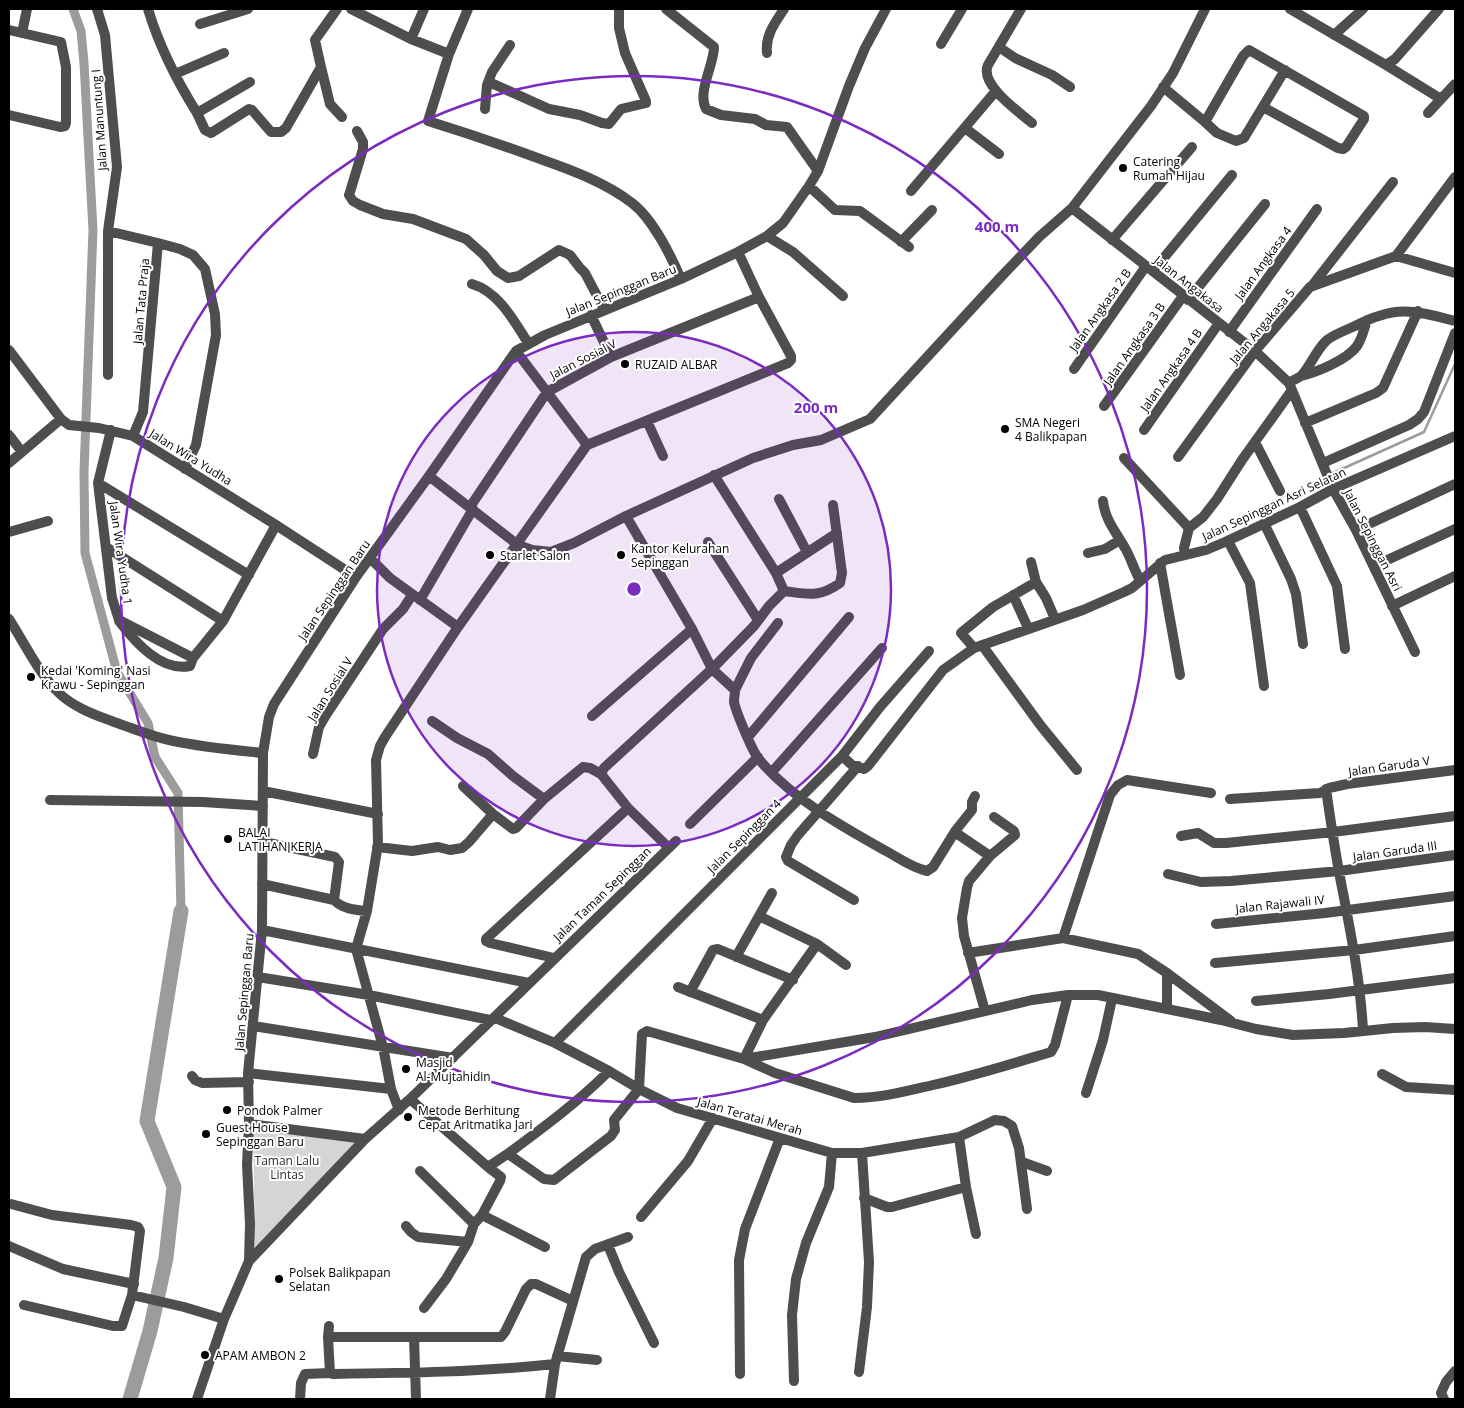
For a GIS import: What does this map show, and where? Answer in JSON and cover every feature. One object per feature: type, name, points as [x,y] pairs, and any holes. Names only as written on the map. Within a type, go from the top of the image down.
[{"type":"street","points":[[22,33],[27,9]]},
{"type":"street","name":"Jalan Manuntung I","points":[[97,9],[105,35],[117,166],[108,230]]},
{"type":"street","points":[[148,9],[174,74],[205,130],[211,133],[249,109],[271,132],[281,132],[286,128],[321,67]]},
{"type":"street","points":[[200,24],[248,9]]},
{"type":"street","points":[[336,9],[315,40],[330,104],[342,117]]},
{"type":"street","points":[[351,9],[412,39],[449,54]]},
{"type":"street","points":[[412,39],[424,9]]},
{"type":"street","points":[[468,9],[449,54],[428,121],[509,147],[574,172],[615,192],[633,204],[647,220],[660,238],[681,279]]},
{"type":"street","points":[[488,82],[549,108],[609,124],[621,109],[646,103],[625,53],[619,28],[619,9]]},
{"type":"street","points":[[666,9],[714,47],[703,101],[706,109],[721,115],[756,119],[770,126],[787,127],[818,171]]},
{"type":"street","points":[[766,53],[766,43],[770,32],[784,9]]},
{"type":"street","name":"Jalan Sepinggan Baru","points":[[197,1399],[224,1319],[249,1261],[250,1224],[247,1165],[249,1078],[262,930],[264,842],[263,753],[268,717],[279,694],[356,577],[516,351],[528,343],[591,315],[681,279],[738,252],[767,236],[783,223],[818,171],[849,86],[865,48],[886,9]]},
{"type":"street","points":[[941,44],[962,9]]},
{"type":"street","points":[[1021,9],[986,69],[995,92],[1032,123]]},
{"type":"street","points":[[429,476],[518,545],[532,550],[551,552],[754,458],[793,445],[821,440],[870,419],[1039,237],[1072,208],[1151,106],[1180,62],[1205,9]]},
{"type":"street","points":[[1290,9],[1441,99]]},
{"type":"street","points":[[1334,35],[1363,9]]},
{"type":"street","points":[[1386,65],[1395,59],[1438,9]]},
{"type":"street","points":[[9,30],[61,42],[66,67],[66,123],[65,126],[60,127],[9,115]]},
{"type":"street","points":[[485,110],[488,82],[492,72],[510,45]]},
{"type":"street","points":[[999,47],[1015,58],[1052,75],[1070,87]]},
{"type":"street","points":[[1204,122],[1246,52],[1252,51],[1364,116],[1364,119],[1343,149],[1262,108]]},
{"type":"street","points":[[174,74],[224,53]]},
{"type":"street","points":[[1163,87],[1217,133],[1236,141],[1244,138],[1285,70]]},
{"type":"street","points":[[197,113],[250,82]]},
{"type":"street","points":[[1428,113],[1455,84]]},
{"type":"street","points":[[911,191],[995,92]]},
{"type":"street","points":[[965,128],[999,154]]},
{"type":"street","points":[[357,131],[363,142],[363,149],[350,192],[353,201],[383,214],[413,219],[466,239],[484,255],[496,271],[508,278],[519,276],[559,250],[565,252],[570,255],[588,278],[604,310]]},
{"type":"street","points":[[1112,240],[1192,147]]},
{"type":"street","name":"Jalan Angkasa 2 B","points":[[1074,369],[1149,269],[1232,175]]},
{"type":"street","points":[[1455,177],[1396,256],[1455,273]]},
{"type":"street","points":[[1310,288],[1392,182]]},
{"type":"street","points":[[809,186],[835,210],[860,211],[905,244],[932,210]]},
{"type":"street","name":"Jalan Angkasa 3 B","points":[[1104,406],[1186,298],[1265,204]]},
{"type":"street","name":"Jalan Angakasa","points":[[1072,208],[1255,351],[1290,386]]},
{"type":"street","name":"Jalan Angkasa 4","points":[[1229,332],[1317,209]]},
{"type":"street","points":[[108,230],[108,375]]},
{"type":"street","name":"Jalan Tata Praja","points":[[108,230],[158,243],[143,412],[133,436]]},
{"type":"street","points":[[767,236],[793,252],[843,296]]},
{"type":"street","points":[[158,243],[193,255],[205,269],[215,314],[216,335],[196,445],[185,469]]},
{"type":"street","points":[[398,1110],[356,949],[367,912],[377,847],[376,760],[380,746],[458,627],[518,545],[587,445],[788,363],[791,360],[791,356],[759,297],[738,252]]},
{"type":"street","name":"Jalan Angakasa 5","points":[[1178,457],[1255,351],[1310,288],[1396,256]]},
{"type":"street","points":[[472,284],[488,291],[498,300],[509,313],[528,343]]},
{"type":"street","name":"Jalan Sosial V","points":[[313,754],[319,726],[331,707],[383,629],[416,598],[547,392],[611,357],[759,297]]},
{"type":"street","points":[[1185,552],[1189,529],[1203,517],[1217,499],[1290,386],[1302,376],[1311,360],[1327,340],[1366,320],[1387,312],[1400,310],[1418,312],[1455,321]]},
{"type":"street","points":[[1305,423],[1383,388],[1418,312]]},
{"type":"street","points":[[591,315],[611,357]]},
{"type":"street","points":[[1302,376],[1328,366],[1356,348],[1366,320]]},
{"type":"street","name":"Jalan Angkasa 4 B","points":[[1144,430],[1219,323]]},
{"type":"street","points":[[1324,464],[1409,425],[1418,419],[1428,404],[1455,333]]},
{"type":"street","points":[[9,350],[65,422],[9,463]]},
{"type":"street","points":[[516,351],[587,445]]},
{"type":"street","name":"Jalan Sepinggan Asri","points":[[1290,386],[1332,487],[1356,530],[1415,652]]},
{"type":"street","points":[[647,421],[664,456]]},
{"type":"street","name":"Jalan Wira Yudha","points":[[65,422],[133,436],[356,577]]},
{"type":"street","name":"Jalan Wira Yudha 1","points":[[111,430],[98,483],[112,598],[119,620],[193,658]]},
{"type":"street","points":[[9,435],[22,452]]},
{"type":"street","name":"Jalan Sepinggan Asri Selatan","points":[[858,766],[864,769],[868,766],[944,670],[978,647],[1083,610],[1124,592],[1160,563],[1185,552],[1228,541],[1300,507],[1332,487],[1455,436]]},
{"type":"street","points":[[1255,442],[1280,491]]},
{"type":"street","points":[[1124,458],[1189,529]]},
{"type":"street","points":[[714,475],[776,573],[784,591]]},
{"type":"street","points":[[98,483],[249,575]]},
{"type":"street","points":[[1356,530],[1455,484]]},
{"type":"street","points":[[779,499],[807,552]]},
{"type":"street","points":[[1103,501],[1108,520],[1122,543],[1140,580]]},
{"type":"street","points":[[784,591],[814,595],[828,591],[840,583],[842,573],[832,505]]},
{"type":"street","points":[[1300,507],[1337,586],[1345,650]]},
{"type":"street","points":[[626,516],[692,629],[712,669],[734,689]]},
{"type":"street","points":[[9,532],[48,521]]},
{"type":"street","points":[[1264,523],[1291,579],[1296,594],[1303,644]]},
{"type":"street","points":[[119,620],[136,643],[158,659],[181,668],[190,666],[193,658],[223,620],[276,525]]},
{"type":"street","points":[[1374,566],[1455,529]]},
{"type":"street","points":[[776,573],[837,533]]},
{"type":"street","points":[[1228,541],[1250,583],[1264,686]]},
{"type":"street","points":[[708,542],[758,620]]},
{"type":"street","points":[[1088,553],[1122,543]]},
{"type":"street","points":[[106,547],[223,620]]},
{"type":"street","points":[[370,558],[390,578],[458,627]]},
{"type":"street","points":[[1031,562],[1036,582],[1046,598],[1055,619]]},
{"type":"street","points":[[1160,563],[1180,675]]},
{"type":"street","points":[[1392,606],[1455,576]]},
{"type":"street","points":[[1036,582],[993,607],[961,633],[978,647],[1077,770]]},
{"type":"street","points":[[463,786],[493,814],[513,829],[516,828],[544,799],[583,767],[590,768],[601,774],[604,768],[712,669],[784,591]]},
{"type":"street","points":[[1013,595],[1028,628]]},
{"type":"street","points":[[748,737],[849,617]]},
{"type":"street","points":[[9,619],[39,668],[61,695],[77,706],[166,740],[220,749],[263,753]]},
{"type":"street","points":[[778,623],[751,658],[734,689],[734,703],[758,757],[800,797],[857,835],[910,865],[927,870],[932,867],[956,830],[972,810],[972,802],[975,796]]},
{"type":"street","points":[[592,716],[692,629]]},
{"type":"street","points":[[772,772],[882,648]]},
{"type":"street","name":"Jalan Sepinggan 4","points":[[555,1043],[842,756],[880,707],[929,651]]},
{"type":"street","points":[[432,721],[457,738],[488,754],[544,799]]},
{"type":"street","points":[[842,756],[858,766],[791,845],[786,856],[788,861],[854,900]]},
{"type":"street","points":[[690,824],[758,757]]},
{"type":"street","name":"Jalan Garuda V","points":[[1230,799],[1320,793],[1326,789],[1347,784],[1455,770]]},
{"type":"street","name":"Jalan Taman Sepinggan","points":[[249,1261],[365,1139],[453,1058],[672,844],[628,808],[601,774]]},
{"type":"street","points":[[1063,938],[1110,795],[1118,785],[1127,780],[1211,793]]},
{"type":"street","points":[[1326,789],[1360,989],[1363,1030]]},
{"type":"street","points":[[263,791],[378,814]]},
{"type":"street","points":[[50,800],[203,802],[263,806]]},
{"type":"street","points":[[554,958],[486,941],[486,938],[628,808]]},
{"type":"street","points":[[377,847],[412,851],[438,847],[450,850],[462,848],[493,814]]},
{"type":"street","points":[[1180,836],[1198,833],[1217,844],[1333,832],[1455,816]]},
{"type":"street","points":[[985,1011],[968,953],[962,918],[969,881],[990,856],[1015,834],[1014,831],[994,817]]},
{"type":"street","points":[[956,830],[959,835],[990,856]]},
{"type":"street","points":[[264,842],[335,857],[339,862],[334,900]]},
{"type":"street","name":"Jalan Garuda III","points":[[1168,874],[1212,883],[1339,871],[1455,855]]},
{"type":"street","points":[[262,884],[334,900],[337,904],[350,909],[367,912]]},
{"type":"street","points":[[736,957],[772,893]]},
{"type":"street","name":"Jalan Rajawali IV","points":[[1216,924],[1455,896]]},
{"type":"street","points":[[759,916],[817,944],[846,965]]},
{"type":"street","points":[[262,930],[529,983]]},
{"type":"street","points":[[1216,963],[1354,950],[1455,936]]},
{"type":"street","points":[[968,953],[1063,938],[1138,954],[1235,1023]]},
{"type":"street","points":[[744,1059],[762,1020],[793,980],[817,944]]},
{"type":"street","points":[[690,992],[713,950],[718,949],[793,980]]},
{"type":"street","points":[[1166,1009],[1167,973]]},
{"type":"street","name":"Jalan Teratai Merah","points":[[258,977],[369,995],[493,1019],[555,1043],[677,1108],[832,1153],[862,1153],[959,1138],[995,1120],[1004,1121],[1012,1126],[1022,1162]]},
{"type":"street","points":[[1256,1001],[1455,978]]},
{"type":"street","points":[[678,987],[762,1020]]},
{"type":"street","points":[[509,1153],[544,1179],[554,1180],[611,1136],[615,1130],[614,1120],[639,1089],[642,1034],[647,1031],[744,1059],[775,1074],[854,1098],[868,1098],[909,1091],[979,1074],[1050,1052],[1054,1045],[1068,995]]},
{"type":"street","points":[[744,1059],[875,1037],[1032,1000],[1068,995],[1098,995],[1293,1035],[1425,1027],[1455,1029]]},
{"type":"street","points":[[1086,1093],[1112,999]]},
{"type":"street","points":[[253,1026],[453,1058]]},
{"type":"street","points":[[488,1167],[570,1107],[609,1071]]},
{"type":"street","points":[[1382,1074],[1406,1087],[1455,1090]]},
{"type":"street","points":[[192,1076],[195,1080],[202,1083],[249,1078],[391,1089]]},
{"type":"street","points":[[410,1099],[501,1177],[482,1215],[474,1224],[468,1242],[446,1279],[424,1308]]},
{"type":"street","points":[[641,1218],[688,1161],[713,1118]]},
{"type":"street","points":[[249,1124],[365,1139]]},
{"type":"street","points":[[740,1374],[739,1260],[745,1229],[780,1138]]},
{"type":"street","points":[[959,1138],[966,1187],[976,1234]]},
{"type":"street","points":[[794,1382],[792,1315],[796,1279],[806,1243],[829,1188],[832,1153]]},
{"type":"street","points":[[859,1372],[867,1307],[868,1271],[862,1153]]},
{"type":"street","points":[[1027,1209],[1022,1162],[1047,1171]]},
{"type":"street","points":[[420,1171],[474,1224]]},
{"type":"street","points":[[864,1198],[887,1207],[892,1207],[966,1187]]},
{"type":"street","points":[[11,1204],[52,1215],[138,1226],[140,1230],[135,1291],[122,1326],[113,1326],[24,1306]]},
{"type":"street","points":[[482,1215],[545,1247]]},
{"type":"street","points":[[406,1226],[418,1237],[468,1242]]},
{"type":"street","points":[[550,1399],[556,1360],[586,1257],[595,1249],[608,1246],[628,1237]]},
{"type":"street","points":[[9,1246],[63,1269],[224,1319]]},
{"type":"street","points":[[608,1246],[654,1343]]},
{"type":"street","points":[[330,1373],[329,1331],[414,1337],[501,1337],[504,1336],[526,1289],[531,1284],[536,1284],[573,1301]]},
{"type":"street","points":[[414,1337],[416,1399]]},
{"type":"street","points":[[300,1399],[301,1383],[305,1374],[497,1370],[556,1360],[597,1360]]},
{"type":"street","points":[[1444,1399],[1441,1393],[1446,1382],[1455,1371]]},
{"type":"green space","name":"Taman Lalu Lintas","points":[[253,1128],[355,1142],[255,1249]]},
{"type":"waterway","points":[[73,9],[81,31],[84,63],[93,230],[84,472],[85,553],[117,672],[148,723],[155,757],[178,793],[181,911]]},
{"type":"waterway","points":[[1333,473],[1424,432],[1455,364]]},
{"type":"waterway","points":[[130,1399],[150,1331],[166,1258],[174,1187],[147,1121],[181,911]]},
{"type":"place","name":"Catering Rumah Hijau","points":[[1123,168]]},
{"type":"place","name":"RUZAID ALBAR","points":[[625,364]]},
{"type":"place","name":"SMA Negeri 4 Balikpapan","points":[[1005,429]]},
{"type":"place","name":"Starlet Salon","points":[[490,555]]},
{"type":"place","name":"Kantor Kelurahan Sepinggan","points":[[621,555]]},
{"type":"place","name":"Kedai 'Koming' Nasi Krawu - Sepinggan","points":[[31,677]]},
{"type":"place","name":"BALAI LATIHAN KERJA","points":[[228,839]]},
{"type":"place","name":"Masjid Al-Mujtahidin","points":[[406,1069]]},
{"type":"place","name":"Pondok Palmer","points":[[227,1110]]},
{"type":"place","name":"Metode Berhitung Cepat Aritmatika Jari","points":[[408,1117]]},
{"type":"place","name":"Guest House Sepinggan Baru","points":[[206,1134]]},
{"type":"place","name":"Polsek Balikpapan Selatan","points":[[279,1279]]},
{"type":"place","name":"APAM AMBON 2","points":[[205,1355]]}]
